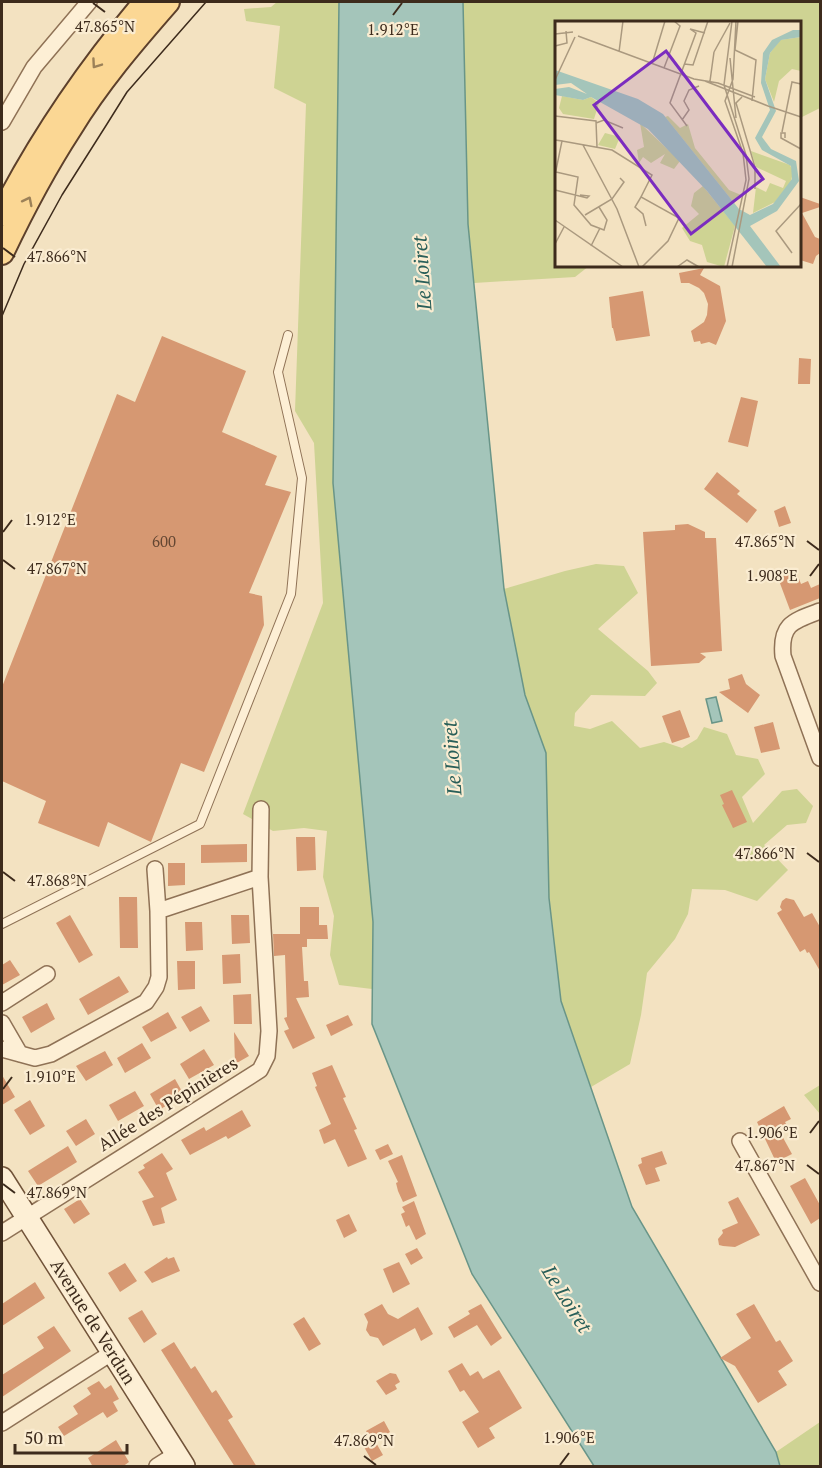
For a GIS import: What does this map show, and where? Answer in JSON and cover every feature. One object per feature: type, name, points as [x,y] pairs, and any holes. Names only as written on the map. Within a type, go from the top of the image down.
[{"type":"main road","points":[[2,214],[34,154],[60,114],[112,40],[144,2]]},
{"type":"main road","points":[[2,253],[33,190],[71,127],[129,47],[168,2]]},
{"type":"street","points":[[2,122],[34,67],[89,2]]},
{"type":"street","points":[[820,610],[791,624],[781,640],[783,656],[820,758]]},
{"type":"street","name":"Allée des Pépinières","points":[[2,1233],[260,1070],[267,1056],[269,1031],[260,876],[261,809]]},
{"type":"street","points":[[2,1049],[35,1058],[51,1054],[146,1002],[156,987],[159,976],[155,869]]},
{"type":"street","points":[[158,911],[260,876]]},
{"type":"street","points":[[2,1004],[47,974]]},
{"type":"street","points":[[2,1023],[20,1054]]},
{"type":"street","points":[[740,1141],[820,1283]]},
{"type":"street","name":"Avenue de Verdun","points":[[2,1178],[180,1460]]},
{"type":"street","points":[[2,1423],[113,1352]]},
{"type":"street","points":[[157,1467],[180,1460]]},
{"type":"lane","points":[[2,924],[200,824],[291,594],[302,478],[278,372],[288,335]]},
{"type":"green space","points":[[277,2],[339,2],[333,483],[373,922],[372,989],[339,985],[330,955],[334,916],[323,877],[327,831],[304,828],[273,831],[243,814],[323,603],[314,443],[295,411],[306,104],[274,88],[280,26],[246,21],[244,9],[271,7]]},
{"type":"green space","points":[[463,2],[820,2],[820,108],[801,118],[801,21],[555,21],[555,267],[588,267],[575,277],[474,283],[468,224]]},
{"type":"green space","points":[[596,564],[624,566],[638,593],[598,629],[648,671],[657,683],[645,696],[591,695],[575,713],[574,726],[590,729],[612,721],[640,748],[664,742],[682,748],[697,739],[704,727],[727,734],[736,755],[758,759],[765,774],[742,797],[753,823],[782,791],[797,789],[813,806],[806,823],[787,825],[764,845],[788,870],[757,901],[725,890],[692,889],[688,914],[675,939],[647,973],[641,1015],[630,1064],[591,1087],[561,1001],[549,898],[546,753],[525,695],[504,589]]},
{"type":"green space","points":[[820,1085],[820,1114],[804,1095]]},
{"type":"green space","points":[[820,1422],[820,1466],[780,1466],[776,1452]]},
{"type":"water","name":"Le Loiret","points":[[339,2],[463,2],[468,224],[504,589],[525,695],[546,753],[549,898],[561,1001],[632,1207],[776,1452],[780,1466],[594,1466],[472,1274],[372,1024],[373,922],[333,483]]},
{"type":"water","points":[[716,697],[722,721],[712,723],[706,699]]},
{"type":"building","points":[[801,197],[820,204],[820,207],[802,213],[815,237],[820,239],[820,253],[813,264],[801,260]]},
{"type":"building","points":[[704,268],[700,275],[720,286],[726,321],[716,345],[709,342],[701,344],[700,341],[694,342],[691,331],[704,322],[708,304],[704,293],[699,288],[689,283],[681,283],[679,273]]},
{"type":"building","points":[[643,291],[650,336],[616,341],[612,328],[609,297]]},
{"type":"building","points":[[162,336],[246,371],[222,432],[277,456],[265,485],[291,492],[249,593],[262,596],[264,625],[204,772],[181,763],[151,842],[108,822],[99,847],[38,823],[46,801],[2,781],[2,687],[117,394],[135,402]]},
{"type":"building","points":[[799,358],[811,359],[810,384],[798,384]]},
{"type":"building","points":[[741,397],[758,401],[748,447],[728,442]]},
{"type":"building","points":[[717,472],[740,491],[737,494],[757,510],[747,523],[704,489]]},
{"type":"building","points":[[785,506],[791,523],[779,527],[774,511]]},
{"type":"building","points":[[688,524],[705,532],[705,538],[716,538],[722,651],[700,653],[706,657],[699,663],[651,666],[643,532],[675,530],[675,525]]},
{"type":"building","points":[[796,571],[801,584],[808,581],[811,588],[820,584],[820,598],[790,610],[778,578]]},
{"type":"building","points":[[742,674],[746,684],[760,695],[748,713],[719,692],[730,689],[728,679]]},
{"type":"building","points":[[680,710],[690,737],[672,743],[662,716]]},
{"type":"building","points":[[773,722],[780,749],[761,753],[754,727]]},
{"type":"building","points":[[732,790],[747,822],[733,828],[722,805],[724,804],[720,795]]},
{"type":"building","points":[[296,837],[315,837],[316,870],[297,871]]},
{"type":"building","points":[[247,844],[247,862],[201,863],[201,845]]},
{"type":"building","points":[[168,863],[185,863],[185,885],[168,886]]},
{"type":"building","points":[[119,897],[137,897],[138,948],[120,948]]},
{"type":"building","points":[[786,898],[794,900],[804,917],[812,913],[820,927],[820,971],[809,952],[807,953],[805,949],[800,952],[777,913],[782,910],[780,907],[782,901]]},
{"type":"building","points":[[300,907],[319,907],[319,925],[327,925],[328,939],[307,939],[307,947],[302,947],[304,981],[308,981],[309,997],[296,998],[315,1038],[293,1049],[284,1031],[289,1029],[284,1018],[287,1017],[285,955],[274,956],[273,934],[300,934]]},
{"type":"building","points":[[70,915],[93,955],[79,963],[56,923]]},
{"type":"building","points":[[231,915],[249,915],[250,943],[232,944]]},
{"type":"building","points":[[185,922],[202,922],[203,950],[186,951]]},
{"type":"building","points":[[240,954],[241,983],[223,984],[222,955]]},
{"type":"building","points":[[10,960],[20,975],[2,985],[2,965]]},
{"type":"building","points":[[177,961],[195,961],[195,989],[178,990]]},
{"type":"building","points":[[119,976],[129,992],[88,1015],[79,999]]},
{"type":"building","points":[[251,994],[252,1024],[234,1024],[233,995]]},
{"type":"building","points":[[47,1003],[55,1019],[31,1033],[22,1017]]},
{"type":"building","points":[[201,1006],[210,1021],[190,1032],[181,1017]]},
{"type":"building","points":[[168,1012],[177,1028],[151,1042],[142,1027]]},
{"type":"building","points":[[348,1015],[353,1025],[331,1036],[326,1025]]},
{"type":"building","points":[[234,1032],[249,1056],[235,1064]]},
{"type":"building","points":[[142,1043],[151,1058],[125,1073],[117,1058]]},
{"type":"building","points":[[204,1049],[214,1065],[189,1079],[180,1064]]},
{"type":"building","points":[[105,1051],[113,1065],[86,1081],[76,1066]]},
{"type":"building","points":[[332,1065],[357,1129],[354,1130],[367,1159],[348,1167],[335,1139],[324,1144],[319,1130],[331,1124],[315,1087],[317,1086],[312,1073]]},
{"type":"building","points":[[2,1075],[15,1097],[2,1105]]},
{"type":"building","points":[[175,1079],[184,1095],[159,1110],[150,1094]]},
{"type":"building","points":[[135,1091],[144,1106],[118,1121],[109,1105]]},
{"type":"building","points":[[30,1100],[45,1126],[30,1135],[14,1110]]},
{"type":"building","points":[[784,1106],[791,1119],[785,1122],[789,1130],[781,1134],[792,1154],[776,1162],[757,1122]]},
{"type":"building","points":[[242,1110],[251,1126],[228,1139],[226,1136],[190,1155],[181,1140],[204,1127],[206,1131]]},
{"type":"building","points":[[86,1119],[95,1134],[76,1146],[66,1131]]},
{"type":"building","points":[[388,1144],[393,1154],[380,1160],[375,1150]]},
{"type":"building","points":[[68,1146],[77,1162],[38,1186],[28,1171]]},
{"type":"building","points":[[662,1151],[667,1164],[655,1168],[660,1181],[646,1185],[638,1165],[642,1163],[641,1158]]},
{"type":"building","points":[[162,1153],[173,1169],[166,1173],[177,1200],[161,1208],[165,1223],[153,1226],[142,1201],[154,1197],[138,1172],[145,1168],[143,1165]]},
{"type":"building","points":[[402,1155],[417,1196],[403,1202],[396,1183],[398,1182],[388,1161]]},
{"type":"building","points":[[805,1178],[820,1205],[820,1218],[811,1224],[790,1186]]},
{"type":"building","points":[[738,1197],[760,1235],[735,1247],[719,1245],[718,1239],[723,1233],[722,1230],[738,1223],[728,1202]]},
{"type":"building","points":[[80,1199],[90,1214],[74,1224],[64,1209]]},
{"type":"building","points":[[414,1201],[426,1234],[416,1240],[409,1225],[406,1227],[401,1214],[405,1212],[402,1207]]},
{"type":"building","points":[[349,1214],[357,1231],[344,1238],[336,1220]]},
{"type":"building","points":[[417,1248],[423,1258],[411,1265],[405,1254]]},
{"type":"building","points":[[167,1257],[168,1259],[174,1257],[180,1271],[152,1283],[144,1272]]},
{"type":"building","points":[[399,1262],[410,1284],[393,1293],[383,1269]]},
{"type":"building","points":[[125,1263],[137,1281],[120,1292],[108,1273]]},
{"type":"building","points":[[35,1282],[45,1298],[2,1326],[2,1304]]},
{"type":"building","points":[[382,1304],[388,1314],[398,1319],[418,1307],[433,1334],[421,1341],[415,1328],[383,1346],[378,1338],[370,1336],[366,1330],[368,1322],[364,1314]]},
{"type":"building","points":[[481,1304],[502,1338],[491,1346],[477,1325],[454,1338],[448,1327],[470,1314],[468,1311]]},
{"type":"building","points":[[754,1304],[776,1342],[780,1340],[793,1361],[778,1371],[787,1385],[758,1403],[735,1366],[720,1358],[751,1338],[736,1314]]},
{"type":"building","points":[[142,1310],[157,1334],[144,1343],[128,1318]]},
{"type":"building","points":[[304,1317],[321,1344],[309,1351],[293,1324]]},
{"type":"building","points":[[54,1326],[71,1351],[2,1397],[2,1375],[44,1348],[37,1337]]},
{"type":"building","points":[[174,1342],[191,1369],[195,1366],[212,1393],[216,1390],[233,1417],[228,1420],[257,1467],[235,1467],[161,1350]]},
{"type":"building","points":[[462,1363],[470,1376],[478,1371],[483,1379],[499,1370],[522,1408],[489,1428],[495,1438],[478,1448],[462,1422],[479,1412],[464,1390],[460,1392],[448,1371]]},
{"type":"building","points":[[390,1373],[396,1374],[400,1382],[395,1385],[397,1389],[386,1395],[376,1381]]},
{"type":"building","points":[[99,1381],[105,1389],[111,1385],[119,1399],[113,1402],[118,1411],[107,1418],[103,1412],[64,1436],[58,1427],[78,1414],[73,1406],[91,1394],[87,1388]]},
{"type":"building","points":[[384,1421],[390,1432],[375,1441],[383,1455],[372,1461],[364,1447],[371,1440],[366,1431]]},
{"type":"building","points":[[116,1440],[129,1462],[122,1467],[93,1467],[88,1458]]},
{"type":"tram line","points":[[2,316],[24,264],[62,195],[127,92],[206,2]]}]
